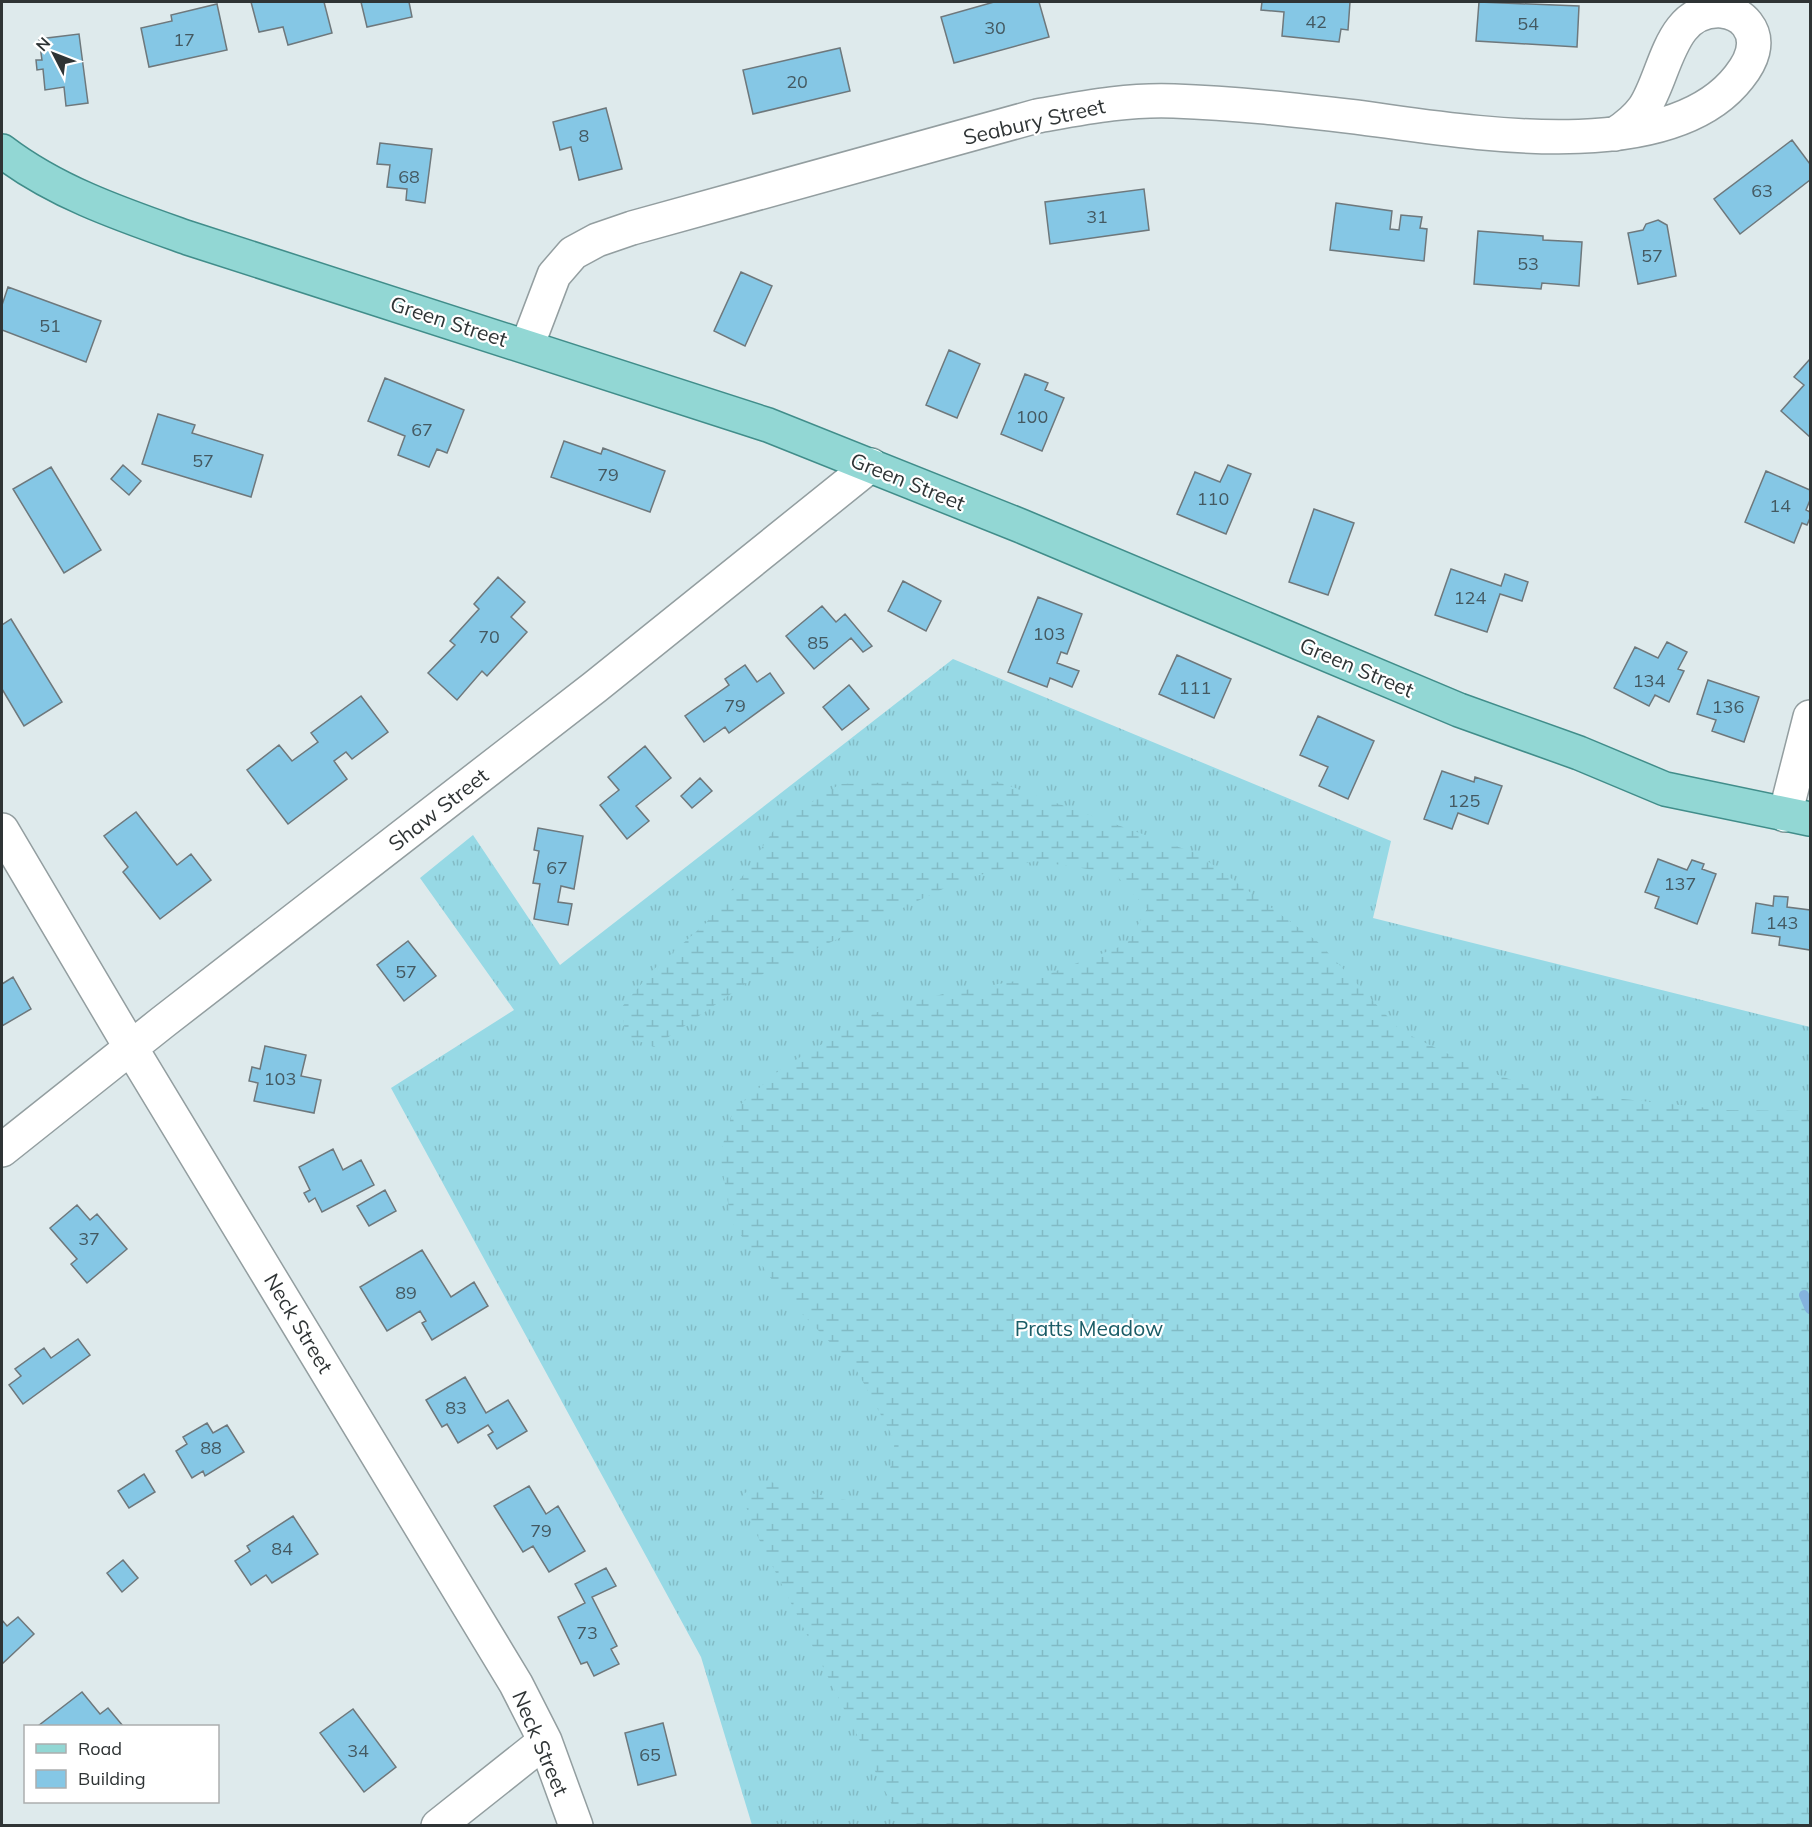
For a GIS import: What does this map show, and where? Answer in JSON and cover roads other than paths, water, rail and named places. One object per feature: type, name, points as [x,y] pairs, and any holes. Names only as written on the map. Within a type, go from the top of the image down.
[{"type":"main road","name":"Green Street","points":[[2,151],[59,188],[188,238],[768,425],[871,465],[1459,710],[1579,753],[1665,789],[1798,817]]},
{"type":"street","name":"Seabury Street","points":[[527,346],[554,275],[573,253],[597,240],[654,222],[1037,116],[1122,102],[1183,101],[1252,105],[1493,133],[1557,138],[1615,134]]},
{"type":"street","name":"Shaw Street","points":[[2,1150],[595,687],[871,465]]},
{"type":"street","points":[[1798,817],[1810,717]]},
{"type":"street","name":"Neck Street","points":[[2,830],[131,1048],[482,1624],[545,1741],[576,1826]]},
{"type":"street","points":[[438,1826],[545,1741]]},
{"type":"waterway","points":[[1804,1295],[1810,1309]]},
{"type":"park label","name":"Pratts Meadow","points":[[1089,1328]]}]
